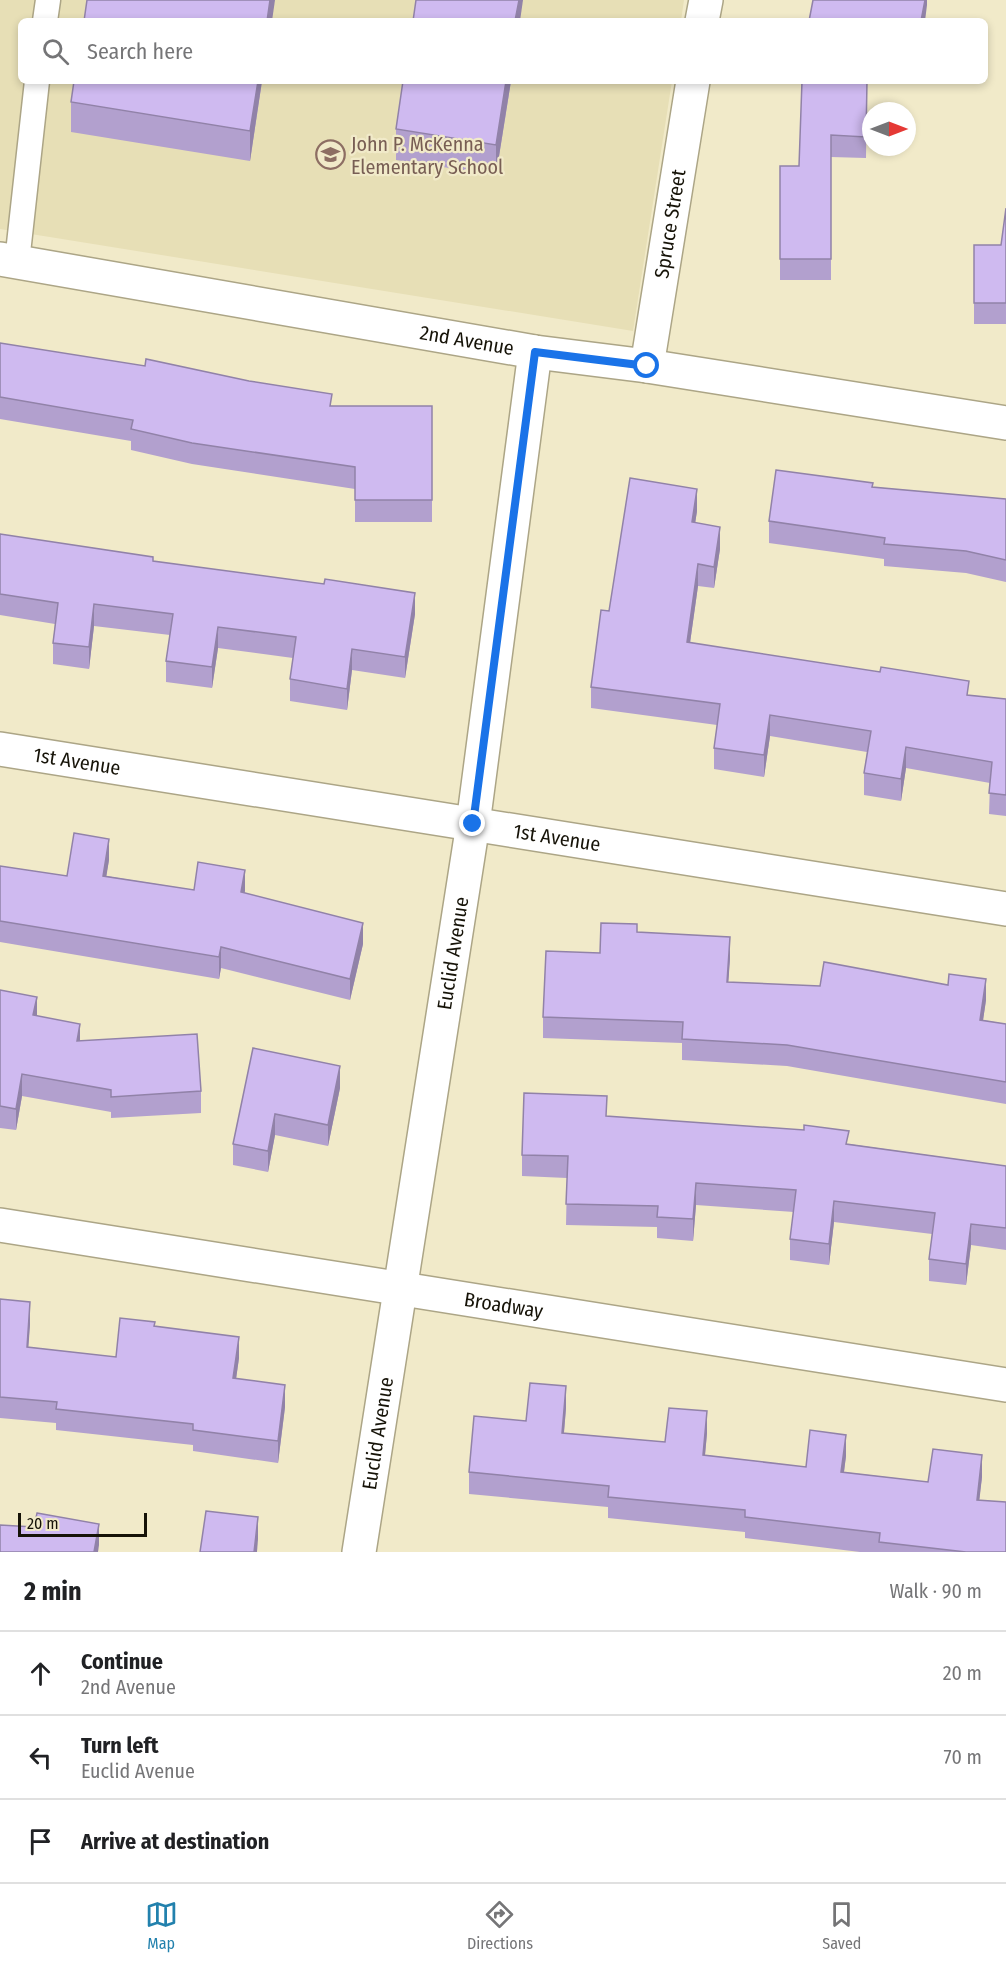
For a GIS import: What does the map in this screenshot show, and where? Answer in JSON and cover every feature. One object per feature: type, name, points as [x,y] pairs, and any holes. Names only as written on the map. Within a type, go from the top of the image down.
[{"type":"street","points":[[702,18],[705,0]]},
{"type":"street","name":"Spruce Street","points":[[647,366],[693,84]]},
{"type":"street","name":"2nd Avenue","points":[[9,261],[535,352],[647,366],[1006,423]]},
{"type":"street","name":"Euclid Avenue","points":[[359,1552],[473,824],[535,352]]},
{"type":"street","name":"1st Avenue","points":[[0,749],[1006,909]]},
{"type":"street","name":"Broadway","points":[[0,1225],[1006,1385]]},
{"type":"lane","points":[[45,18],[48,0]]},
{"type":"lane","points":[[9,261],[37,84]]},
{"type":"shaded area","name":"John P. McKenna Elementary School","points":[[0,0],[684,0],[681,18],[18,18],[18,84],[672,84],[633,331],[0,229]]},
{"type":"building","points":[[87,0],[270,0],[267,18],[84,18]]},
{"type":"building","points":[[416,0],[519,0],[516,18],[413,18]]},
{"type":"building","points":[[813,0],[925,0],[922,18],[810,18]]},
{"type":"building","points":[[74,84],[258,84],[250,131],[71,102]]},
{"type":"building","points":[[403,84],[506,84],[496,145],[396,129]]},
{"type":"building","points":[[802,84],[867,84],[867,102],[862,102],[862,137],[831,135],[831,259],[780,259],[780,166],[799,166]]},
{"type":"building","points":[[1006,208],[1006,303],[974,303],[974,245],[1001,245]]},
{"type":"building","points":[[0,343],[145,366],[146,359],[249,381],[332,394],[330,406],[432,406],[432,500],[355,500],[355,467],[192,443],[131,429],[133,420],[0,397]]},
{"type":"building","points":[[776,470],[873,483],[872,487],[1006,499],[1006,560],[966,551],[884,544],[885,538],[769,521]]},
{"type":"building","points":[[630,478],[697,489],[692,522],[720,527],[714,567],[698,564],[687,642],[880,672],[881,667],[969,681],[967,695],[1006,699],[1006,795],[989,793],[992,762],[906,747],[901,779],[864,773],[871,731],[770,715],[764,755],[714,748],[720,704],[591,687],[601,610],[609,611]]},
{"type":"building","points":[[0,534],[153,557],[153,561],[324,584],[325,579],[415,593],[405,657],[352,649],[347,689],[290,679],[296,637],[218,627],[212,667],[166,661],[173,614],[94,604],[89,647],[53,643],[58,603],[0,594]]},
{"type":"building","points":[[74,833],[109,839],[103,876],[194,890],[198,862],[245,870],[241,892],[363,923],[350,979],[221,947],[219,957],[0,921],[0,866],[67,876]]},
{"type":"building","points":[[601,923],[637,924],[637,932],[730,937],[727,982],[820,986],[824,962],[948,985],[949,974],[986,979],[980,1020],[1006,1024],[1006,1082],[787,1045],[682,1039],[683,1022],[543,1017],[546,951],[600,953]]},
{"type":"building","points":[[0,990],[37,997],[33,1015],[80,1024],[77,1041],[197,1034],[201,1091],[111,1097],[111,1090],[22,1074],[16,1109],[0,1106]]},
{"type":"building","points":[[253,1048],[340,1066],[328,1125],[275,1114],[268,1151],[233,1144]]},
{"type":"building","points":[[524,1093],[607,1096],[606,1116],[804,1130],[804,1125],[849,1131],[846,1144],[1006,1166],[1006,1228],[971,1224],[966,1264],[929,1259],[935,1213],[834,1201],[829,1244],[790,1239],[796,1190],[696,1183],[693,1219],[657,1217],[658,1206],[566,1204],[568,1156],[522,1155]]},
{"type":"building","points":[[0,1299],[30,1302],[27,1347],[116,1357],[120,1318],[155,1322],[154,1326],[239,1337],[233,1378],[285,1385],[278,1441],[193,1430],[193,1424],[56,1409],[57,1402],[0,1397]]},
{"type":"building","points":[[530,1383],[566,1386],[562,1433],[665,1442],[669,1408],[707,1411],[703,1455],[806,1467],[810,1430],[846,1435],[841,1472],[928,1482],[933,1449],[982,1455],[977,1500],[1006,1502],[1006,1552],[966,1552],[879,1542],[880,1533],[745,1517],[745,1510],[608,1497],[609,1486],[469,1472],[474,1416],[526,1421]]},
{"type":"building","points":[[206,1511],[258,1517],[254,1552],[200,1552]]},
{"type":"building","points":[[37,1513],[99,1524],[94,1552],[0,1552],[0,1525],[34,1527]]},
{"type":"place","name":"John P. McKenna Elementary School","points":[[330,155]]},
{"type":"route","points":[[473,824],[535,352],[647,366]]}]
